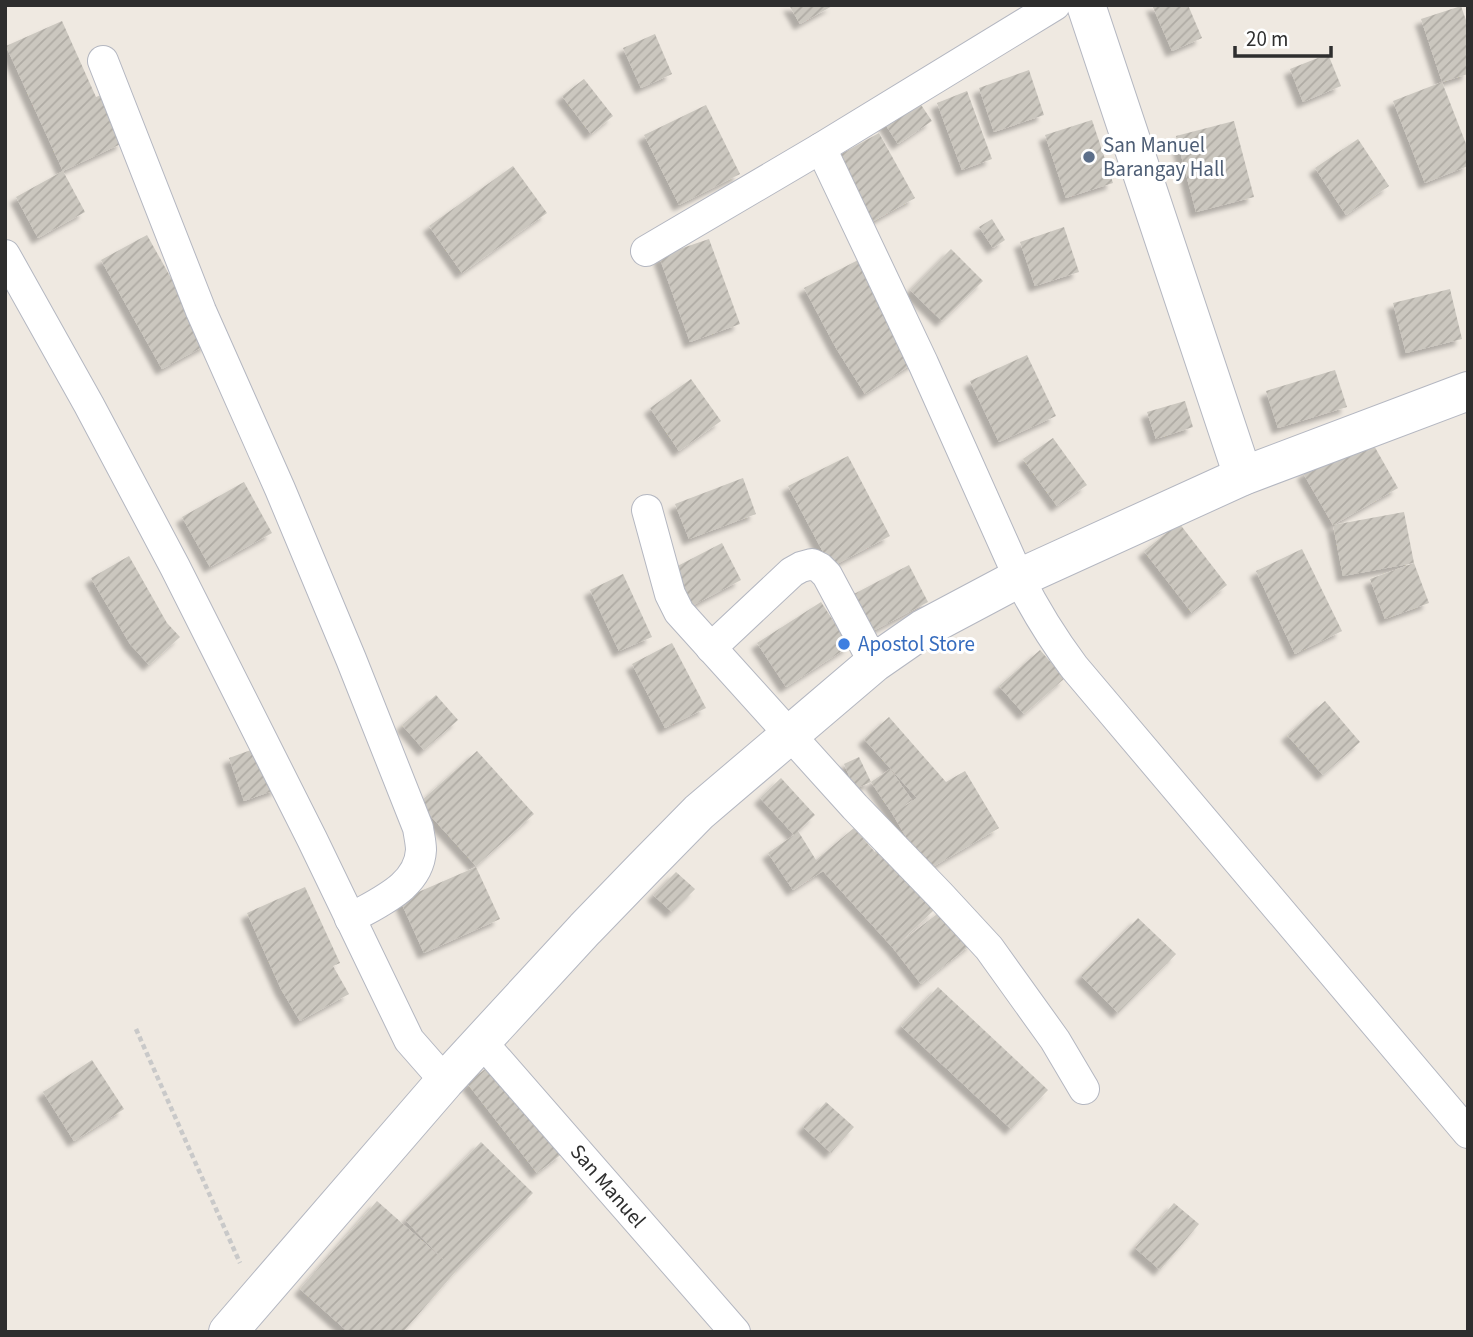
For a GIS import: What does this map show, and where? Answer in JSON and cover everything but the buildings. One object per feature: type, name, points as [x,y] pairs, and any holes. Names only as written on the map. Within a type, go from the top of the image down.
[{"type":"street","points":[[646,251],[1055,5]]},
{"type":"street","points":[[1086,5],[1243,475]]},
{"type":"street","points":[[103,61],[201,312],[351,659],[418,828],[421,847],[419,864],[411,878],[398,891],[350,919]]},
{"type":"street","points":[[821,148],[923,363],[1019,578],[1053,639],[1468,1133]]},
{"type":"street","points":[[5,256],[89,405],[175,567],[312,839],[409,1040],[445,1081]]},
{"type":"street","points":[[228,1332],[445,1081],[662,849],[699,812],[874,663],[923,629],[1019,578],[1243,475],[1468,391]]},
{"type":"street","points":[[647,510],[670,594],[680,612],[855,807],[989,948],[1055,1040],[1084,1089]]},
{"type":"street","points":[[711,648],[792,572],[812,564],[827,575],[874,663]]},
{"type":"street","name":"San Manuel","points":[[481,1041],[735,1332]]},
{"type":"path","points":[[136,1029],[256,1299]]},
{"type":"place","name":"San Manuel Barangay Hall","points":[[1089,157]]},
{"type":"place","name":"Apostol Store","points":[[844,644]]}]
